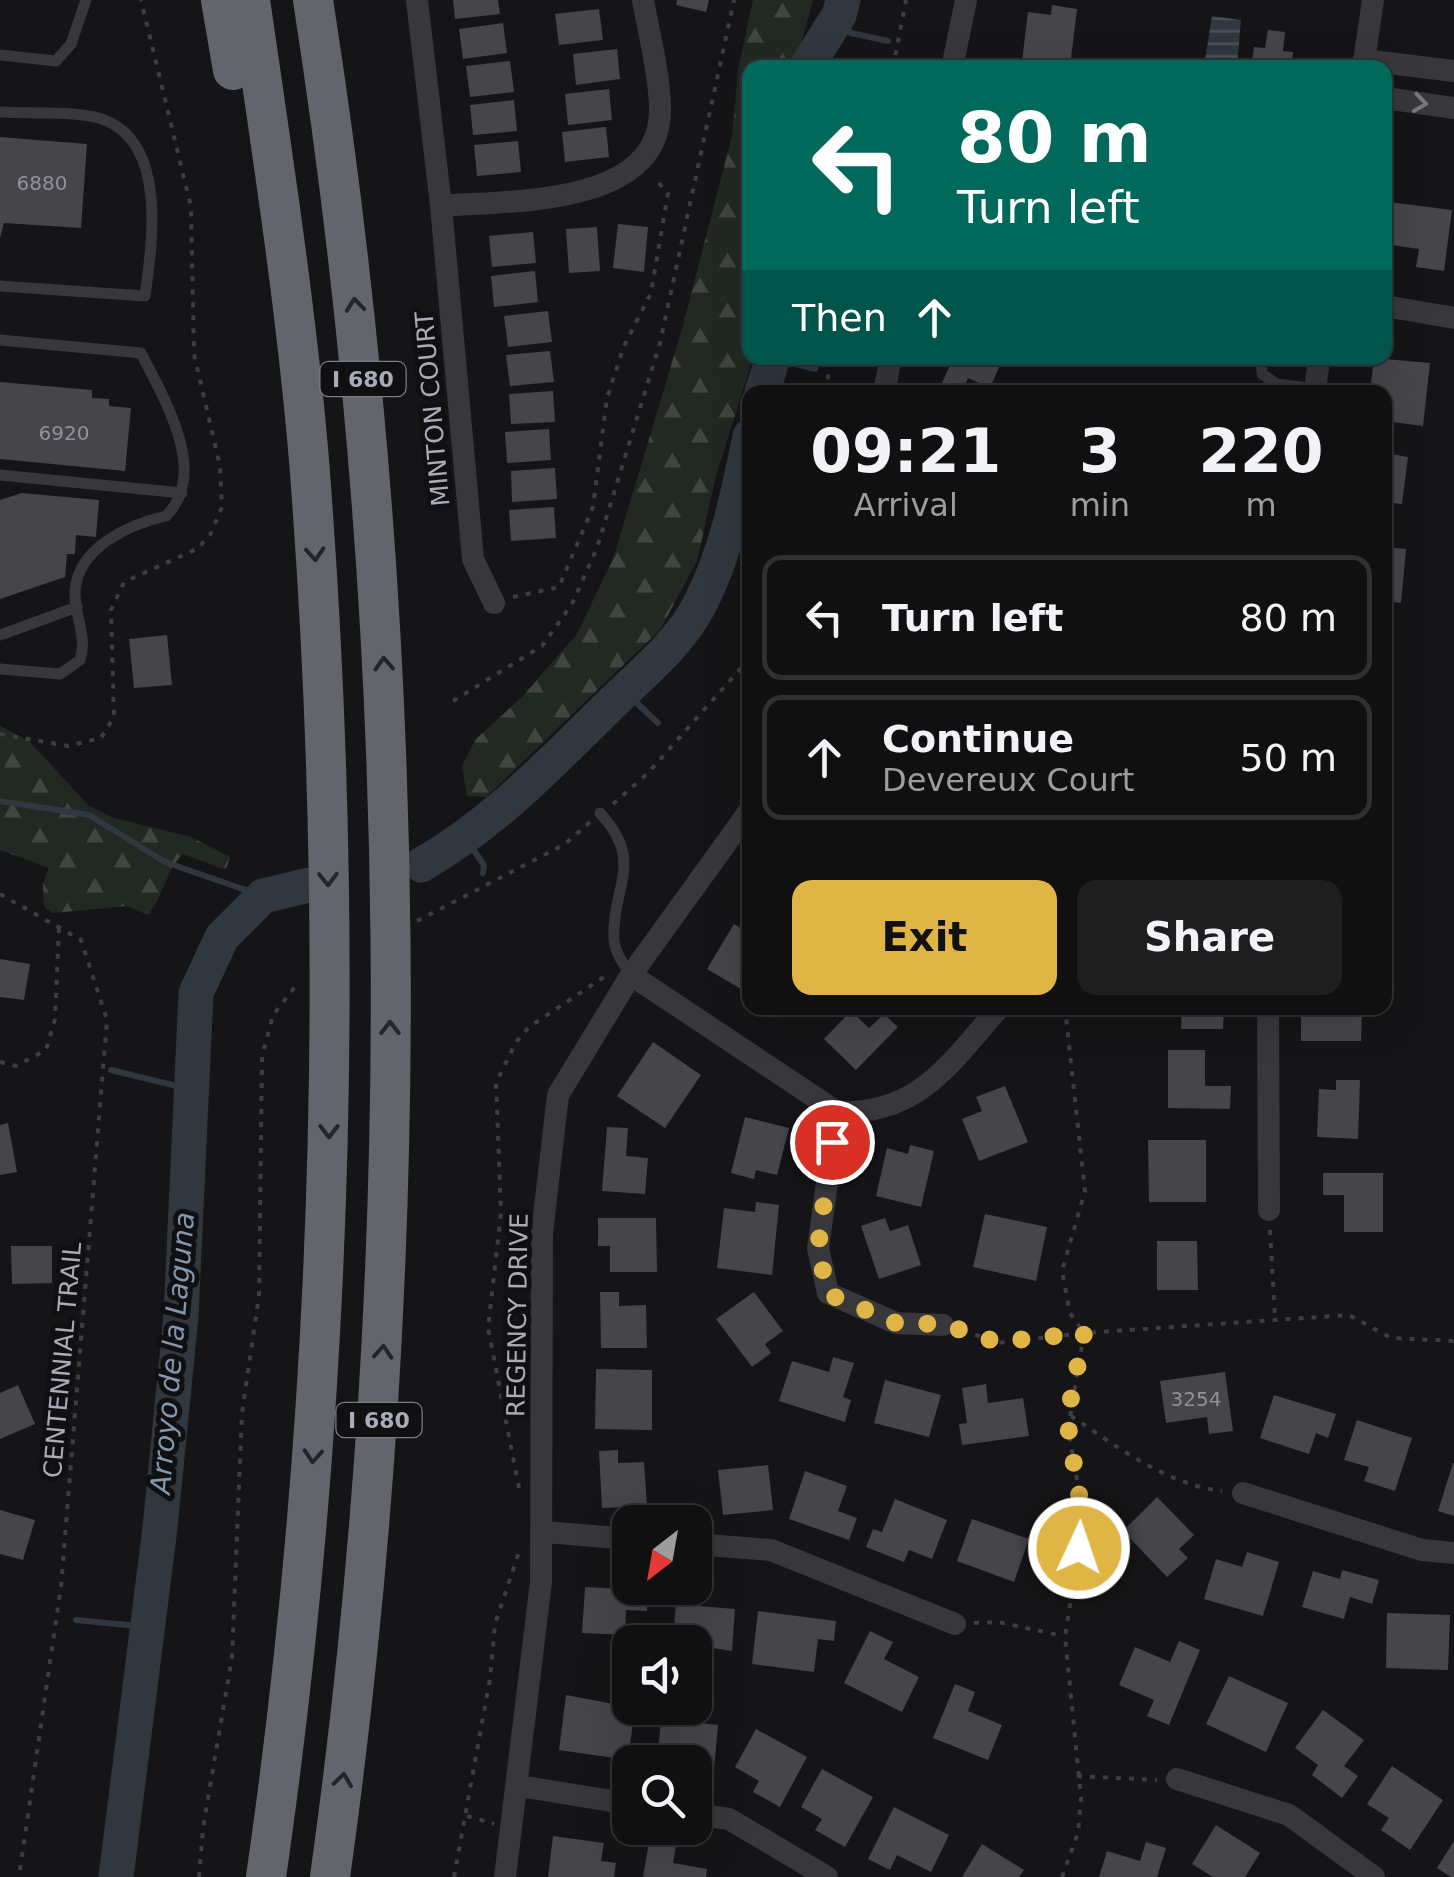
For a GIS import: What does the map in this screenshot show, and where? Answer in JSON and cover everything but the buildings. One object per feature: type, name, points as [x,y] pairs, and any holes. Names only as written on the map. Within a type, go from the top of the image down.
[{"type":"highway","points":[[221,0],[308,457]]},
{"type":"highway","name":"I 680","points":[[250,0],[288,267],[308,457],[327,782],[330,999],[322,1343],[300,1606],[266,1877]]},
{"type":"highway","name":"I 680","points":[[313,0],[366,410],[389,761],[391,1179],[378,1440],[363,1613],[330,1877]]},
{"type":"street","name":"MINTON COURT","points":[[417,0],[442,206],[473,559],[494,603]]},
{"type":"street","points":[[442,206],[581,193],[613,182],[641,162],[652,145],[661,108],[644,0]]},
{"type":"street","points":[[954,60],[966,0]]},
{"type":"street","points":[[1364,60],[1373,0]]},
{"type":"street","points":[[1392,67],[1454,72]]},
{"type":"street","points":[[1392,99],[1454,108]]},
{"type":"street","points":[[1392,307],[1454,318]]},
{"type":"street","name":"REGENCY DRIVE","points":[[504,1877],[518,1786],[534,1534],[542,1232],[558,1095],[631,976],[742,821]]},
{"type":"street","points":[[631,976],[838,1112],[870,1114],[903,1104],[959,1053],[993,1015]]},
{"type":"street","points":[[1268,1015],[1269,1210]]},
{"type":"street","points":[[838,1112],[818,1248],[828,1294],[896,1323],[943,1324]]},
{"type":"street","points":[[1243,1494],[1422,1550],[1454,1553]]},
{"type":"street","points":[[534,1534],[612,1538]]},
{"type":"street","points":[[712,1545],[771,1550],[954,1624]]},
{"type":"street","points":[[1177,1779],[1289,1816],[1374,1877]]},
{"type":"street","points":[[518,1786],[612,1801]]},
{"type":"street","points":[[712,1816],[729,1819],[826,1877]]},
{"type":"lane","points":[[0,55],[56,61],[71,44],[86,0]]},
{"type":"lane","points":[[0,112],[104,119],[130,136],[144,170],[151,216],[146,296],[0,286]]},
{"type":"lane","points":[[0,340],[141,352],[176,435],[183,462],[182,493],[166,516],[128,525],[109,537],[79,578],[77,607],[82,654],[72,668],[42,675],[0,669]]},
{"type":"lane","points":[[1261,365],[1262,374],[1271,382],[1286,385]]},
{"type":"lane","points":[[0,475],[182,493]]},
{"type":"lane","points":[[0,636],[77,607]]},
{"type":"lane","points":[[600,813],[613,827],[627,861],[614,944],[631,976]]},
{"type":"path","points":[[454,701],[542,646],[572,604],[597,548],[660,344],[734,0]]},
{"type":"path","points":[[895,60],[906,0]]},
{"type":"path","points":[[494,603],[559,587],[594,507],[607,398],[624,346],[651,293],[668,193],[641,162]]},
{"type":"path","name":"CENTENNIAL TRAIL","points":[[0,894],[80,940],[107,1020],[62,1586],[19,1877]]},
{"type":"path","points":[[0,1062],[16,1066],[46,1050],[55,1019],[59,927]]},
{"type":"path","points":[[522,1504],[488,1328],[501,1213],[496,1083],[516,1042],[530,1026],[582,994],[616,966],[631,976]]},
{"type":"path","points":[[1062,1877],[1078,1833],[1065,1636],[1084,1519],[1068,1429],[1084,1333],[1070,1313],[1062,1270],[1085,1191],[1066,1015]]},
{"type":"path","points":[[1269,1210],[1275,1318]]},
{"type":"path","points":[[943,1324],[997,1342],[1349,1315],[1390,1338],[1454,1341]]},
{"type":"path","points":[[1071,1416],[1154,1470],[1197,1488],[1243,1494]]},
{"type":"path","points":[[454,1877],[490,1680],[495,1624],[534,1534]]},
{"type":"path","points":[[954,1624],[998,1622],[1065,1636]]},
{"type":"path","points":[[1077,1776],[1133,1782],[1177,1779]]},
{"type":"green space","points":[[753,0],[813,0],[797,60],[742,60],[742,365],[751,365],[716,476],[697,561],[660,630],[486,797],[467,796],[462,766],[476,739],[522,697],[577,634],[613,559],[682,329],[732,136],[738,70]]},
{"type":"green space","points":[[0,726],[29,741],[89,806],[114,818],[191,837],[230,857],[226,870],[183,854],[148,915],[127,906],[53,913],[44,907],[43,883],[49,868],[0,850]]},
{"type":"shaded area","points":[[1212,16],[1241,20],[1238,60],[1205,60]]},
{"type":"waterway","name":"Arroyo de la Laguna","points":[[811,60],[839,15],[843,0]]},
{"type":"waterway","points":[[835,20],[851,33],[888,41]]},
{"type":"waterway","name":"Arroyo de la Laguna","points":[[764,385],[771,365]]},
{"type":"waterway","points":[[799,365],[815,369]]},
{"type":"waterway","name":"Arroyo de la Laguna","points":[[421,865],[473,831],[519,792],[681,633],[700,604],[718,564],[742,472]]},
{"type":"waterway","points":[[624,691],[658,723]]},
{"type":"waterway","points":[[0,801],[89,815],[165,862],[263,896]]},
{"type":"waterway","points":[[466,839],[484,865],[483,873]]},
{"type":"waterway","name":"Arroyo de la Laguna","points":[[116,1877],[160,1528],[181,1316],[196,993],[222,937],[263,896],[309,885]]},
{"type":"waterway","points":[[111,1070],[189,1089]]},
{"type":"waterway","points":[[76,1620],[147,1627]]},
{"type":"route","points":[[832,1142],[818,1248],[828,1294],[896,1323],[943,1324],[997,1342],[1084,1333],[1068,1429],[1081,1486],[1084,1519],[1079,1548]]}]
